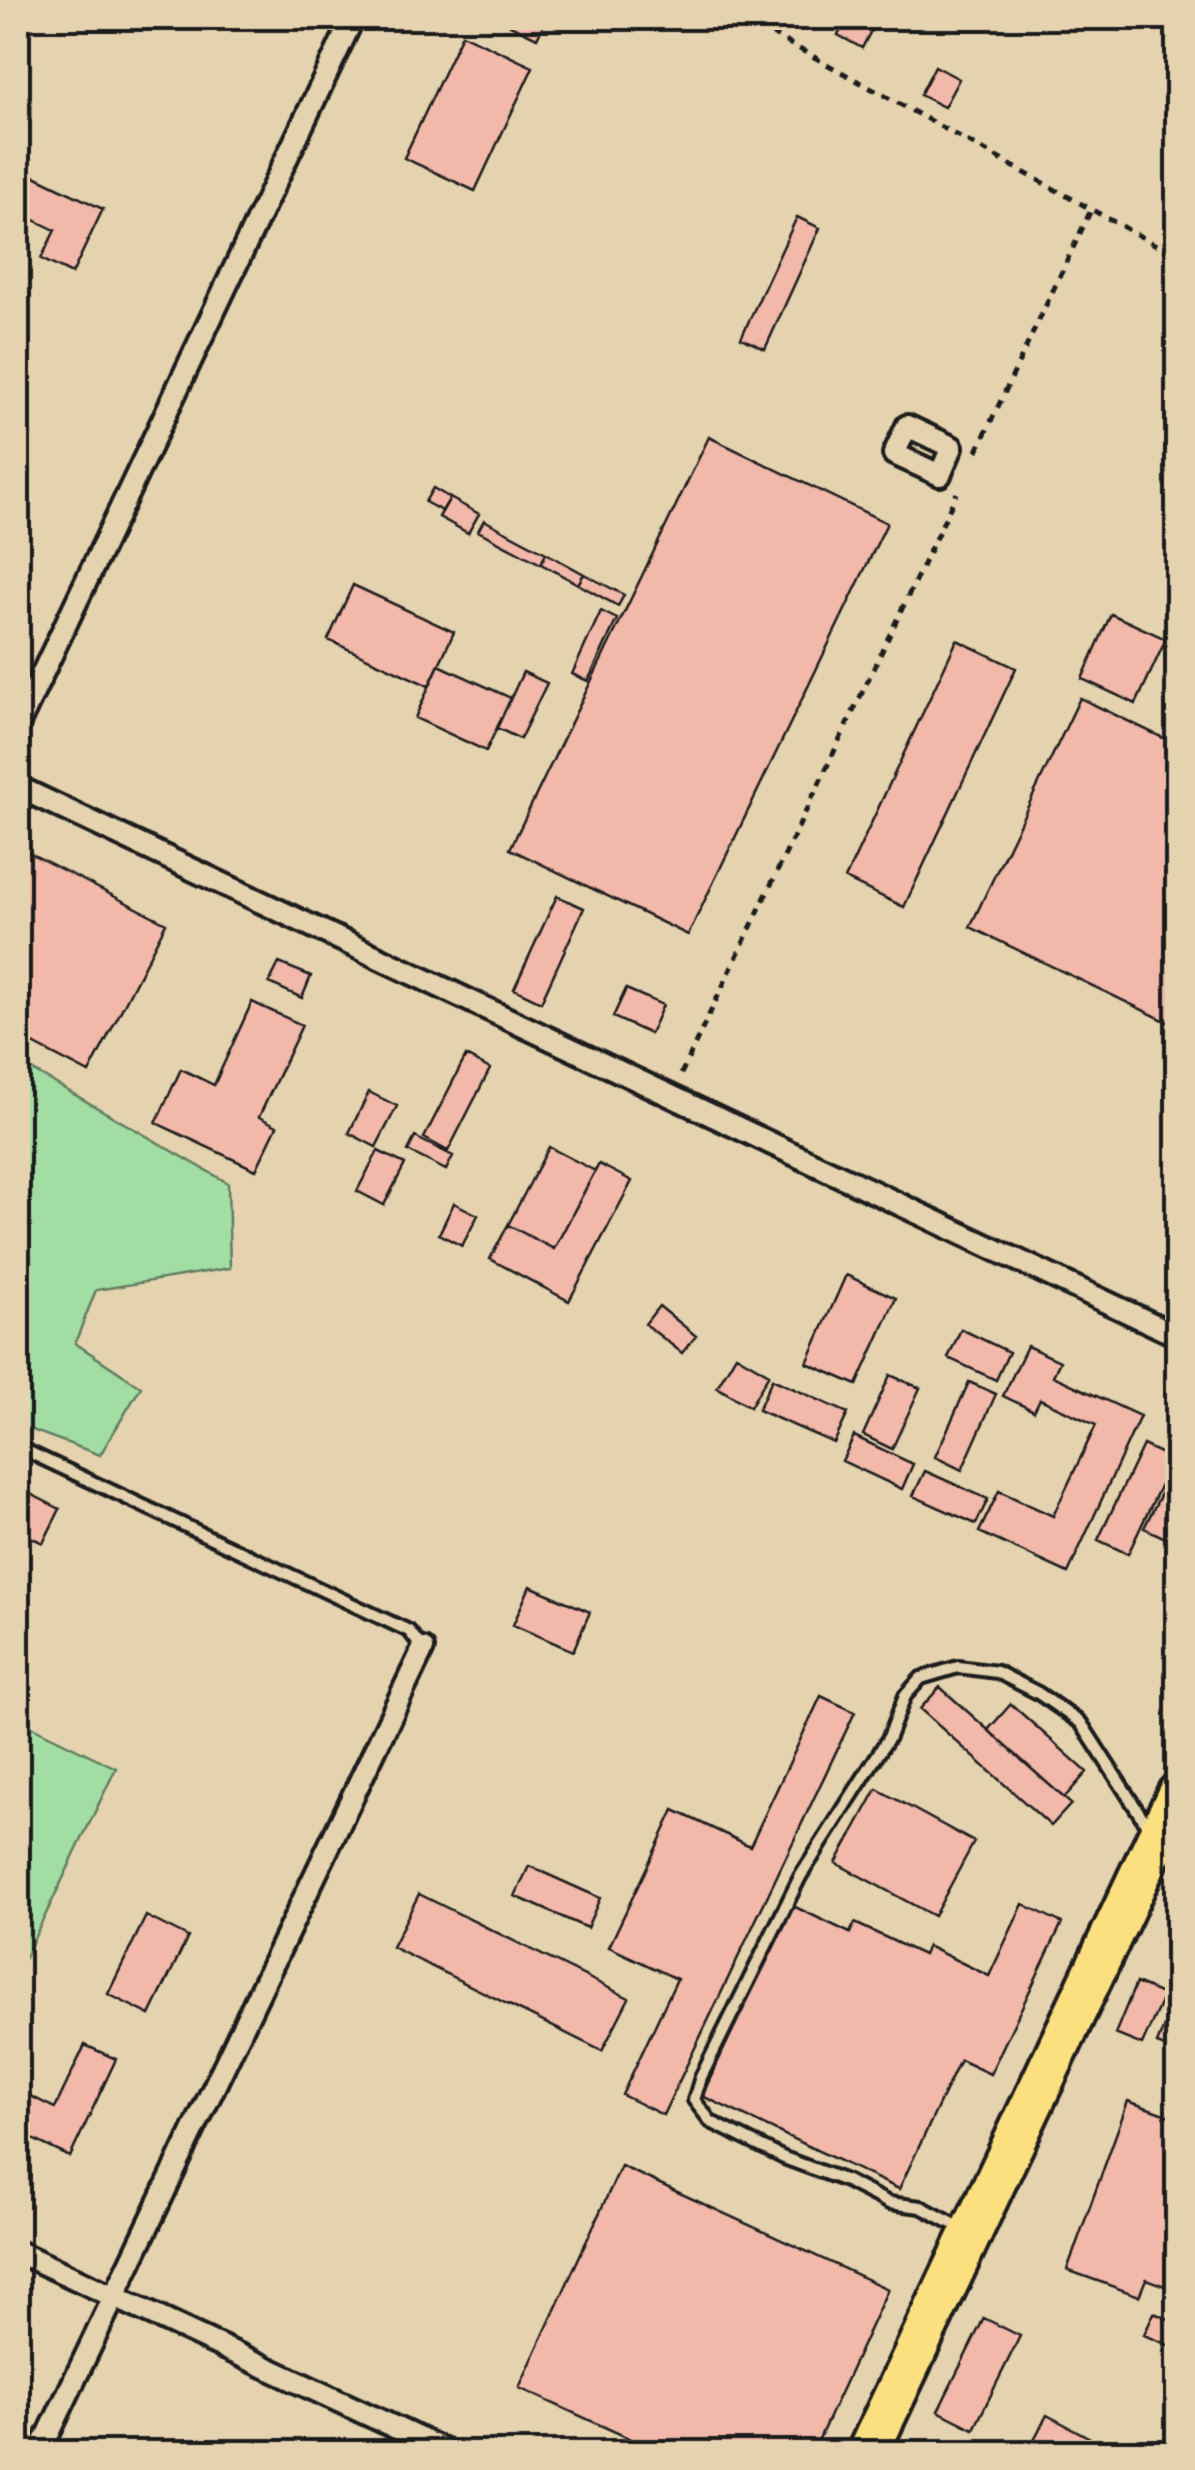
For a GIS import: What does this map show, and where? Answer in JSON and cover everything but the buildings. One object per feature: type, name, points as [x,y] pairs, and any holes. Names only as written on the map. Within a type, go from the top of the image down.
[{"type":"highway","points":[[868,2452],[1178,1794]]},
{"type":"street","points":[[18,725],[353,18]]},
{"type":"street","points":[[18,788],[1178,1336]]},
{"type":"street","points":[[40,2452],[424,1650]]},
{"type":"street","points":[[18,2252],[448,2452]]},
{"type":"lane","points":[[18,1447],[409,1630],[424,1650]]},
{"type":"lane","points":[[971,2234],[921,2207],[890,2202],[784,2158],[711,2122],[694,2100],[701,2077],[800,1877],[888,1737],[905,1696],[922,1678],[958,1667],[997,1672],[1052,1703],[1081,1723],[1156,1839]]},
{"type":"path","points":[[742,18],[1178,257]]},
{"type":"path","points":[[974,458],[1091,210]]},
{"type":"path","points":[[671,1096],[957,493]]},
{"type":"green space","points":[[18,1062],[228,1183],[230,1268],[96,1290],[75,1343],[141,1387],[100,1455],[18,1425]]},
{"type":"green space","points":[[18,1720],[116,1768],[18,1972]]}]
